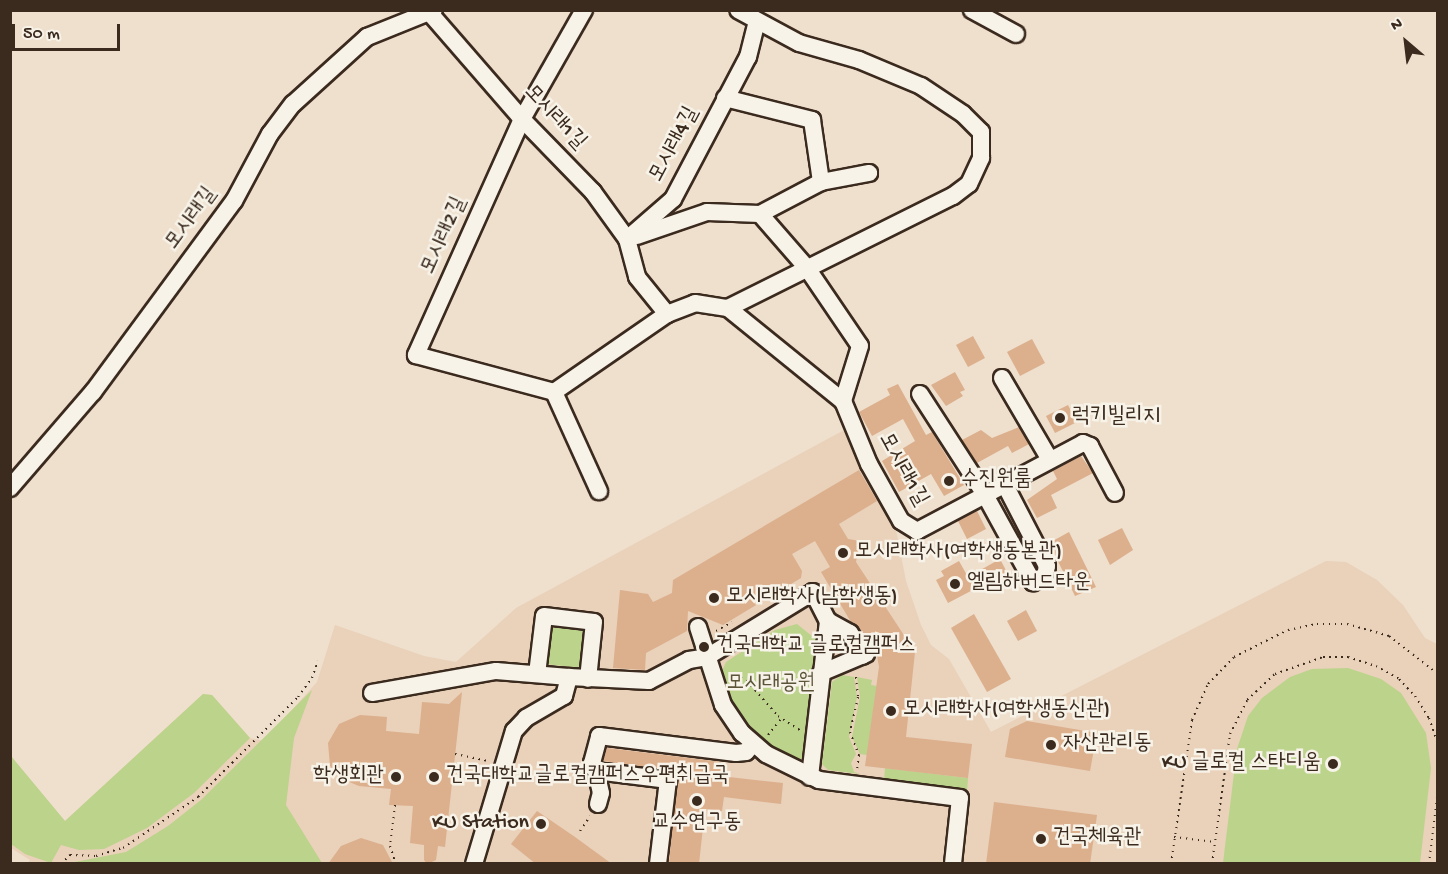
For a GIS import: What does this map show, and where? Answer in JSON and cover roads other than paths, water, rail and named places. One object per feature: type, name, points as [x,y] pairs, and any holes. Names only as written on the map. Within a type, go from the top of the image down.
[{"type":"street","name":"모시래2길","points":[[554,392],[416,355],[522,119],[584,10]]},
{"type":"street","points":[[728,308],[969,184],[981,158],[981,132],[963,114],[921,86],[859,60],[799,43],[738,10]]},
{"type":"street","points":[[972,10],[1016,34]]},
{"type":"street","name":"모시래1길","points":[[431,11],[522,119],[593,192],[627,239],[637,277],[667,314]]},
{"type":"street","name":"모시래길","points":[[10,488],[93,392],[234,201],[270,134],[293,104],[367,37],[431,11]]},
{"type":"street","name":"모시래4길","points":[[627,239],[673,199],[748,57],[757,22]]},
{"type":"street","name":"모시래4길","points":[[725,98],[812,120],[822,182]]},
{"type":"street","points":[[627,239],[707,212],[760,214],[822,182],[869,173]]},
{"type":"street","points":[[598,491],[554,392],[667,314],[694,303],[728,308],[843,401],[860,346],[807,268],[760,214]]},
{"type":"street","points":[[1002,378],[1049,458]]},
{"type":"street","points":[[920,394],[984,493],[1033,582],[1046,576],[1047,566],[1004,483]]},
{"type":"street","name":"모시래1길","points":[[843,401],[869,464],[901,521],[917,531],[1049,458],[1083,443],[1090,446],[1115,493]]},
{"type":"street","points":[[372,693],[483,672],[645,682],[689,660],[707,657],[813,592],[828,621],[850,633],[865,655],[821,673]]},
{"type":"street","points":[[537,674],[544,616],[594,622],[588,679]]},
{"type":"street","points":[[810,777],[828,621]]},
{"type":"street","points":[[698,627],[723,705],[755,746],[810,777],[960,798],[953,864]]},
{"type":"street","points":[[474,864],[514,732],[526,718],[564,696],[569,677]]},
{"type":"street","points":[[598,804],[601,793],[592,763],[599,736],[736,753],[746,752],[755,746]]},
{"type":"street","points":[[596,771],[668,780],[658,864]]},
{"type":"place","name":"럭키빌리지","points":[[1060,418]]},
{"type":"place","name":"수진원룸","points":[[949,481]]},
{"type":"place","name":"모시래학사(여학생동본관)","points":[[843,553]]},
{"type":"place","name":"엘림하버드타운","points":[[955,584]]},
{"type":"place","name":"모시래학사(남학생동)","points":[[714,598]]},
{"type":"place","name":"건국대학교 글로컬캠퍼스","points":[[704,647]]},
{"type":"place","name":"모시래학사(여학생동신관)","points":[[891,711]]},
{"type":"place","name":"자산관리동","points":[[1051,745]]},
{"type":"place","name":"KU 글로컬 스타디움","points":[[1333,764]]},
{"type":"place","name":"학생회관","points":[[396,777]]},
{"type":"place","name":"건국대학교글로컬캠퍼스우편취급국","points":[[434,777]]},
{"type":"place","name":"교수연구동","points":[[697,801]]},
{"type":"place","name":"KU Station","points":[[541,824]]},
{"type":"place","name":"건국체육관","points":[[1041,839]]},
{"type":"park label","name":"모시래공원","points":[[771,685]]}]
